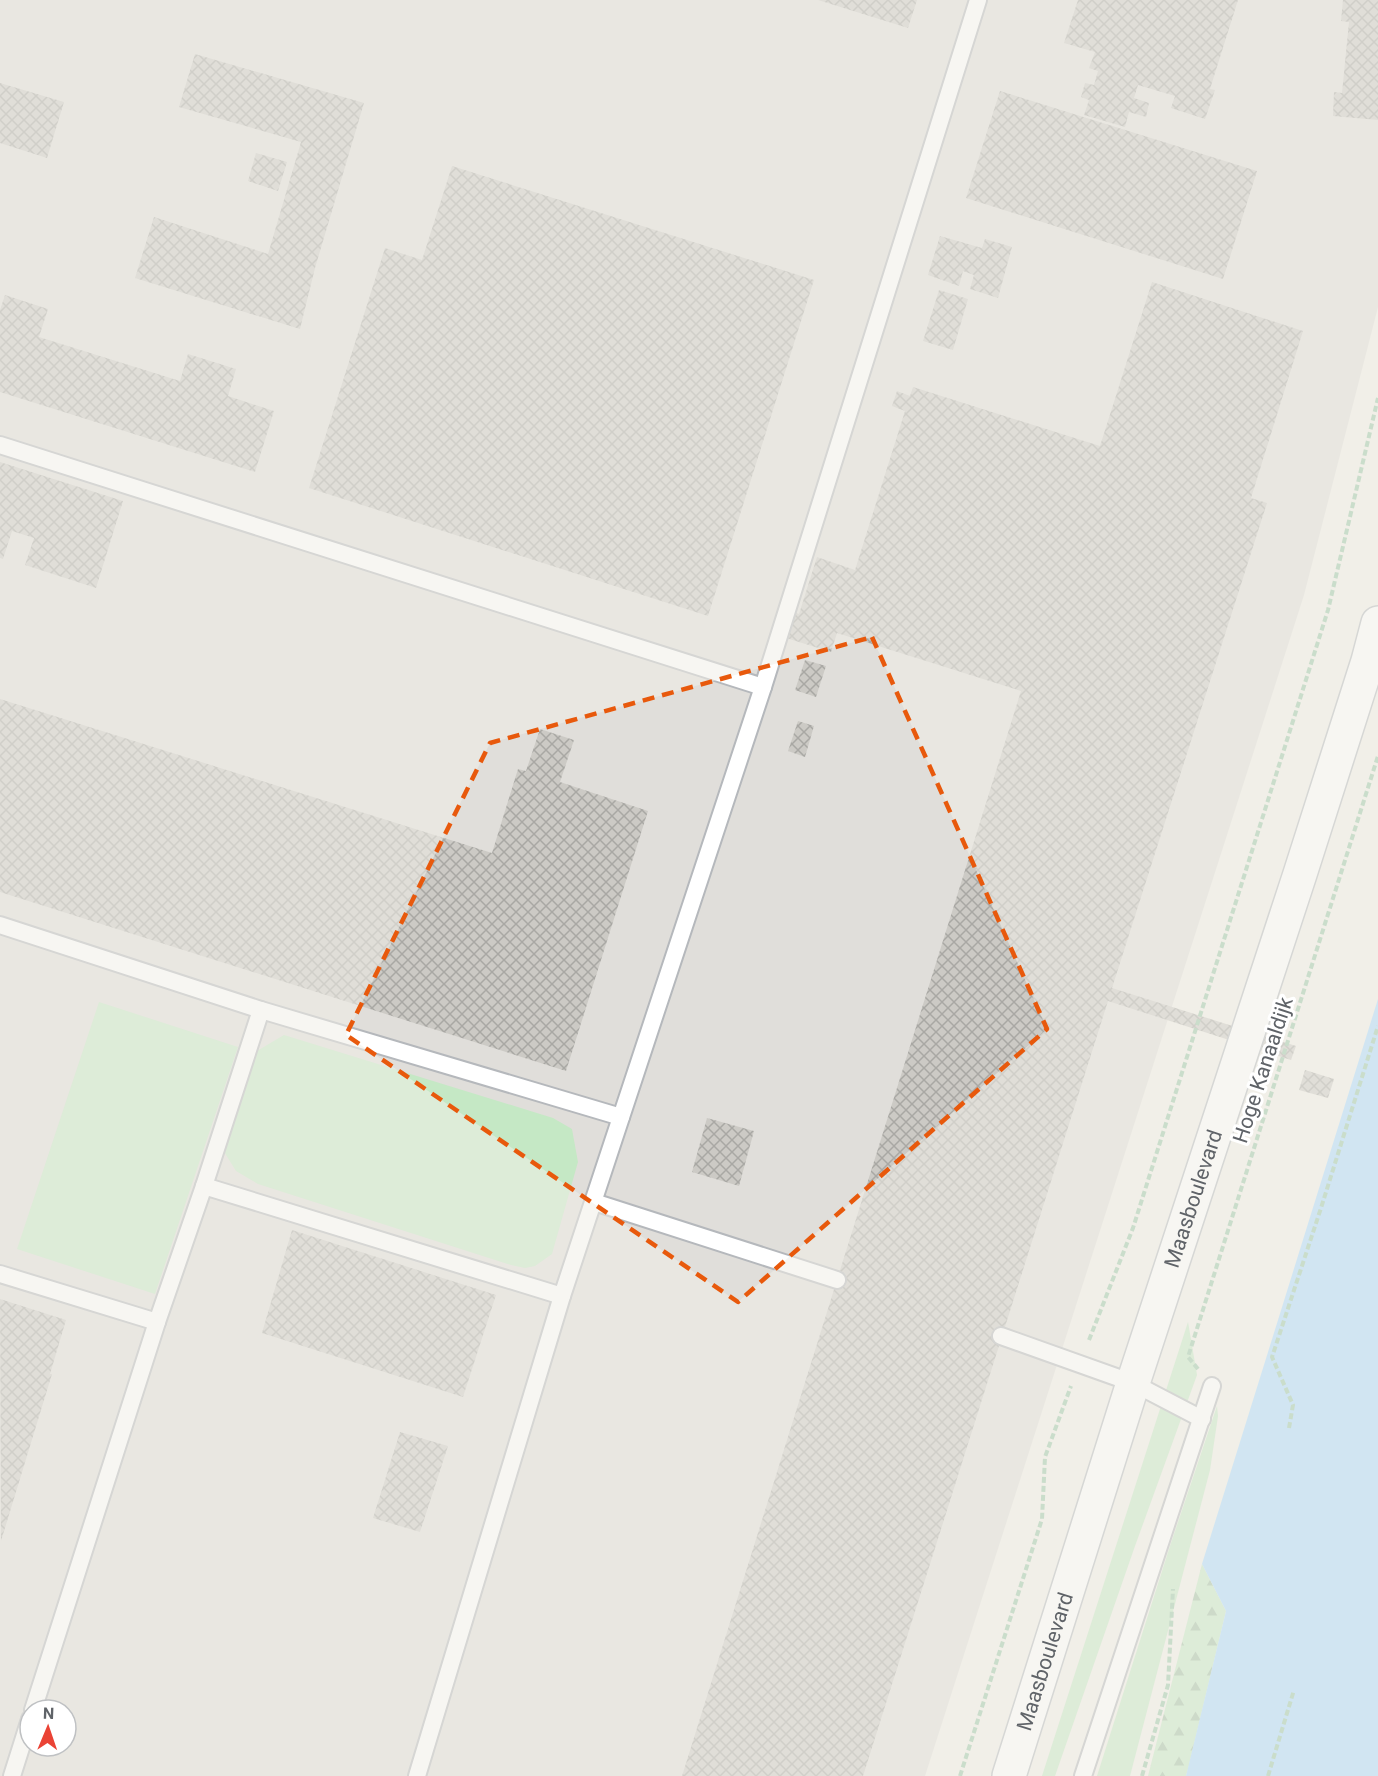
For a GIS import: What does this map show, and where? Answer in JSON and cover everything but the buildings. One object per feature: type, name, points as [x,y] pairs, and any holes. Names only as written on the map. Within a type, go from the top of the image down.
[{"type":"street","name":"Maasboulevard","points":[[1009,1776],[1133,1383],[1300,874],[1378,623]]},
{"type":"lane","points":[[417,1776],[562,1296],[763,687],[978,0]]},
{"type":"lane","points":[[0,445],[763,687]]},
{"type":"lane","points":[[0,925],[261,1010],[621,1117]]},
{"type":"lane","points":[[37,1698],[157,1322],[261,1010]]},
{"type":"lane","points":[[204,1186],[562,1296]]},
{"type":"lane","points":[[594,1202],[837,1280]]},
{"type":"lane","points":[[0,1274],[157,1322]]},
{"type":"lane","points":[[1001,1336],[1133,1383],[1202,1419]]},
{"type":"lane","points":[[1083,1776],[1212,1386]]},
{"type":"lane","points":[[12,1776],[18,1757]]},
{"type":"path","points":[[960,1776],[1042,1519],[1045,1457],[1133,1228],[1328,610],[1378,398]]},
{"type":"path","name":"Hoge Kanaaldijk","points":[[1212,1386],[1188,1357],[1378,756]]},
{"type":"path","points":[[1289,1428],[1293,1405],[1272,1357],[1378,1026]]},
{"type":"path","points":[[1142,1776],[1168,1685],[1174,1566],[1161,1540]]},
{"type":"path","points":[[1268,1776],[1294,1690]]},
{"type":"highlighted area","points":[[872,637],[1047,1029],[738,1302],[346,1035],[490,743]]},
{"type":"shaded area","points":[[0,0],[1378,0],[1378,307],[1304,595],[925,1776],[0,1776]]},
{"type":"green space","points":[[99,1002],[238,1047],[155,1294],[17,1249]]},
{"type":"green space","points":[[284,1035],[553,1118],[572,1129],[578,1162],[552,1254],[535,1266],[525,1268],[511,1265],[258,1184],[236,1171],[223,1150],[250,1062],[257,1051]]},
{"type":"green space","points":[[1188,1322],[1197,1375],[1055,1776],[1042,1776]]},
{"type":"green space","points":[[1217,1406],[1218,1416],[1210,1470],[1130,1776],[1097,1776],[1170,1546]]},
{"type":"green space","points":[[1202,1564],[1226,1611],[1189,1765],[1186,1776],[1148,1776]]},
{"type":"water","points":[[1378,999],[1378,1776],[1186,1776],[1226,1611],[1202,1564]]}]
